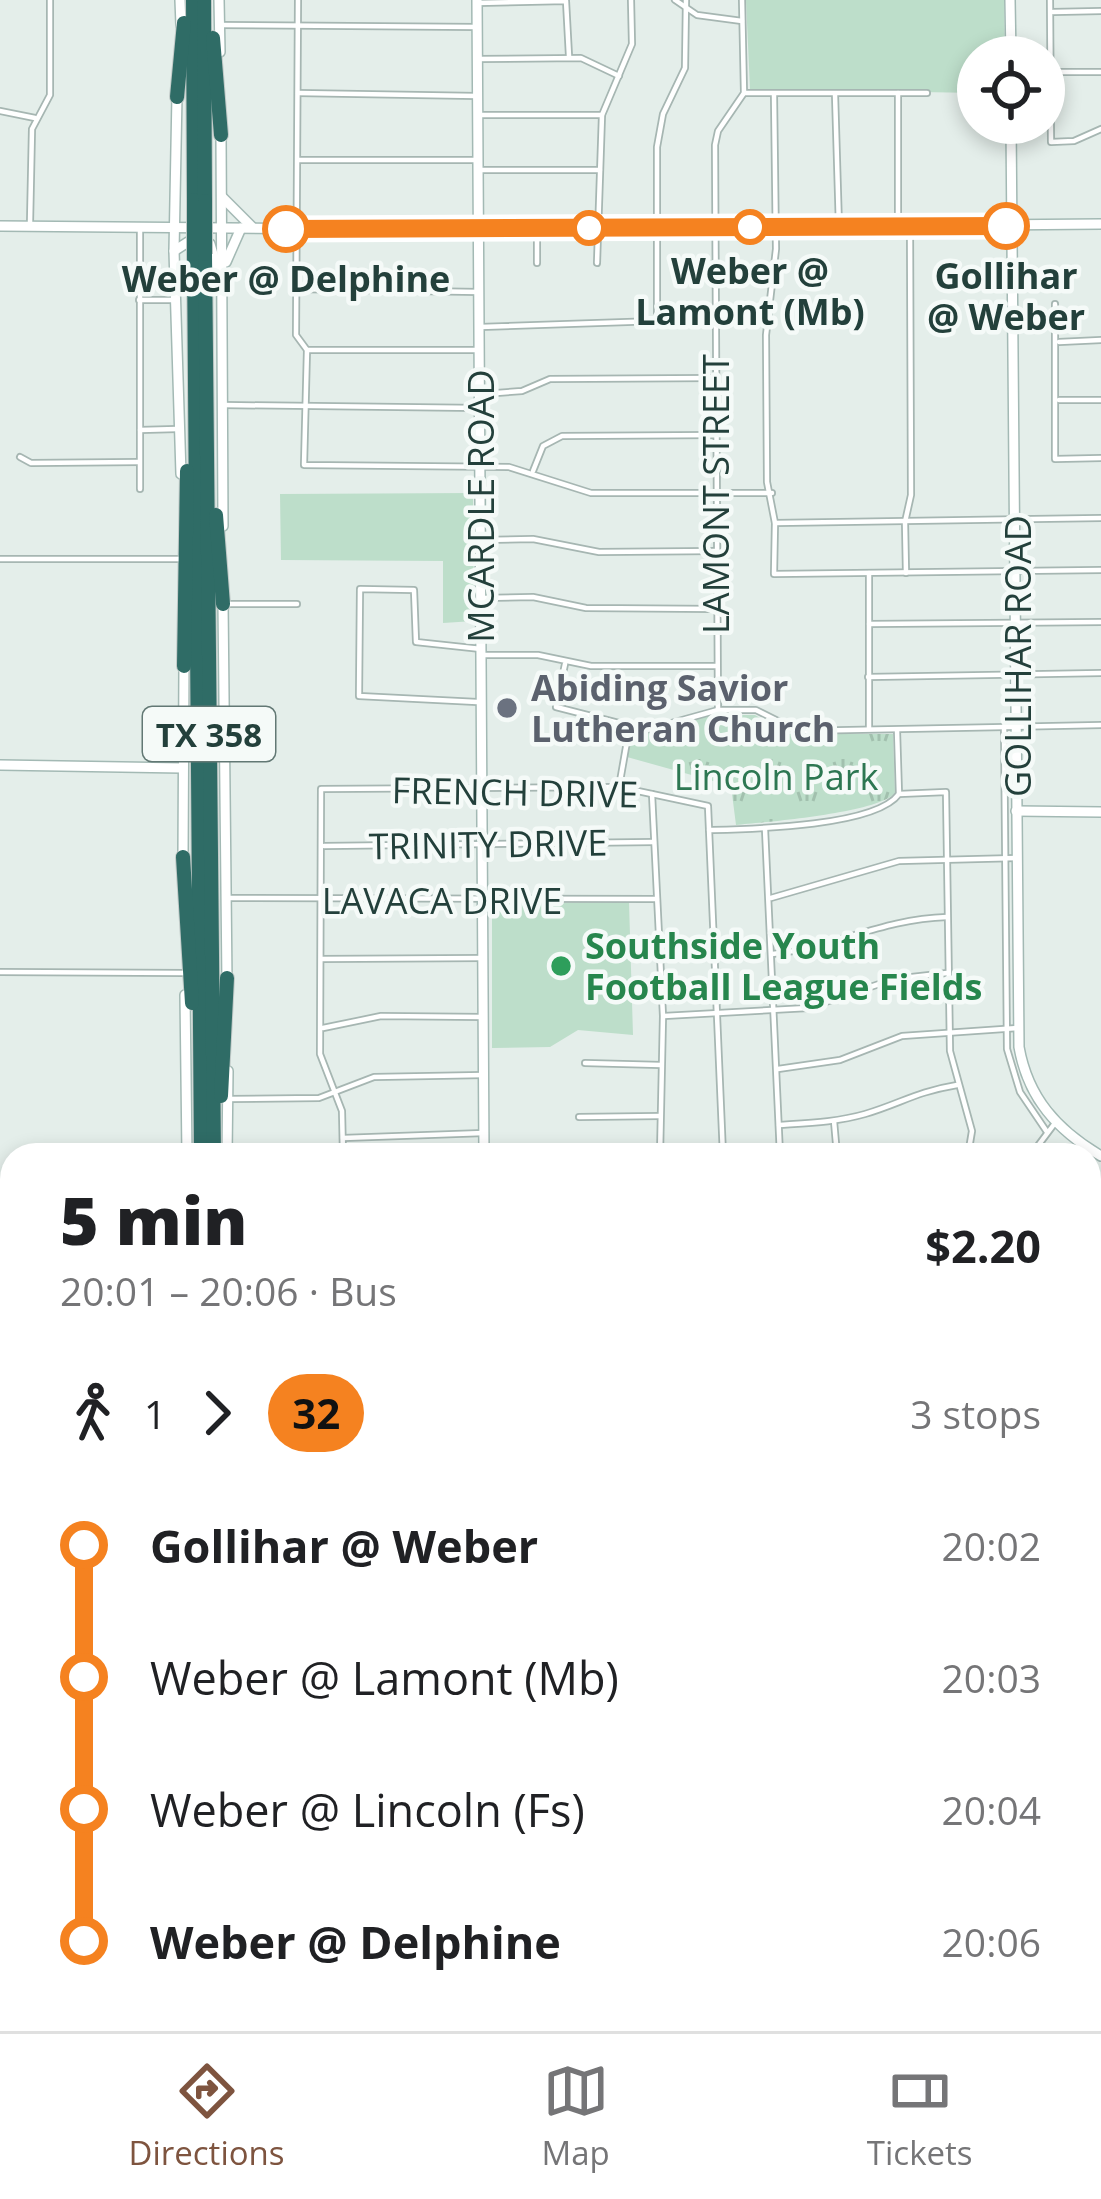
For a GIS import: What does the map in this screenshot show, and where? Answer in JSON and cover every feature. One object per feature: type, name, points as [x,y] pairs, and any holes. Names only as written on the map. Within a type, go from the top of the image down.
[{"type":"highway","points":[[177,98],[186,0]]},
{"type":"highway","name":"TX 358","points":[[186,0],[200,254],[195,406],[201,1143]]},
{"type":"highway","points":[[212,0],[221,135]]},
{"type":"highway","name":"TX 358","points":[[199,201],[212,0]]},
{"type":"highway","name":"TX 358","points":[[200,254],[205,312],[220,1143]]},
{"type":"highway","points":[[205,312],[223,604]]},
{"type":"highway","points":[[184,666],[186,498],[195,406]]},
{"type":"highway","points":[[183,857],[201,1073]]},
{"type":"highway","points":[[220,1143],[227,978]]},
{"type":"main road","points":[[212,0],[220,26],[222,209],[229,1099],[222,1143]]},
{"type":"main road","points":[[1010,0],[1011,36]]},
{"type":"main road","name":"MCARDLE ROAD","points":[[477,2],[484,1143]]},
{"type":"main road","points":[[177,98],[174,251],[182,429],[187,1143]]},
{"type":"main road","name":"GOLLIHAR ROAD","points":[[1011,144],[1017,519],[1017,726],[1010,764],[1012,1029],[1029,1084],[1051,1128],[1078,1143]]},
{"type":"main road","points":[[221,196],[239,220],[256,228]]},
{"type":"main road","points":[[177,197],[190,217],[222,209]]},
{"type":"main road","points":[[0,226],[478,230],[1101,224]]},
{"type":"main road","points":[[222,267],[241,228]]},
{"type":"main road","points":[[174,251],[188,242],[210,244],[215,250],[222,315]]},
{"type":"main road","points":[[0,765],[182,768]]},
{"type":"main road","points":[[1013,819],[1101,812]]},
{"type":"street","points":[[30,226],[30,142],[50,95],[50,0]]},
{"type":"street","points":[[298,0],[295,290],[296,335],[307,350],[304,465],[480,466],[533,472],[591,494],[772,493]]},
{"type":"street","points":[[597,263],[602,115],[632,44],[631,0]]},
{"type":"street","points":[[675,0],[711,19],[742,21]]},
{"type":"street","name":"LAMONT STREET","points":[[718,710],[714,227],[718,130],[744,93],[742,0]]},
{"type":"street","points":[[1049,36],[1050,0]]},
{"type":"street","points":[[477,2],[566,2],[568,56]]},
{"type":"street","points":[[479,327],[658,321],[658,130],[685,68],[686,3]]},
{"type":"street","points":[[1051,12],[1101,11]]},
{"type":"street","points":[[220,26],[477,27]]},
{"type":"street","points":[[477,59],[568,56],[619,76]]},
{"type":"street","points":[[1065,72],[1101,72]]},
{"type":"street","points":[[298,93],[477,96]]},
{"type":"street","points":[[744,93],[927,93]]},
{"type":"street","points":[[898,93],[911,495],[905,523],[906,573]]},
{"type":"street","points":[[835,94],[839,227]]},
{"type":"street","points":[[774,95],[775,227],[766,335],[767,482],[775,523],[774,574],[1101,570]]},
{"type":"street","points":[[0,112],[38,118]]},
{"type":"street","points":[[478,115],[602,115]]},
{"type":"street","points":[[1065,141],[1101,129]]},
{"type":"street","points":[[298,160],[600,170]]},
{"type":"street","points":[[537,228],[537,262]]},
{"type":"street","points":[[140,230],[140,489]]},
{"type":"street","points":[[295,290],[479,292]]},
{"type":"street","points":[[139,301],[176,300]]},
{"type":"street","points":[[1055,304],[1055,459],[1101,458]]},
{"type":"street","points":[[1056,343],[1101,340]]},
{"type":"street","points":[[307,350],[479,350]]},
{"type":"street","points":[[479,394],[512,394],[550,379],[714,378]]},
{"type":"street","points":[[1057,400],[1101,400]]},
{"type":"street","points":[[223,405],[479,408]]},
{"type":"street","points":[[138,430],[182,429]]},
{"type":"street","points":[[533,472],[543,446],[562,436],[716,435]]},
{"type":"street","points":[[20,457],[31,463],[139,462]]},
{"type":"street","points":[[775,523],[1101,518]]},
{"type":"street","points":[[480,540],[533,539],[598,552],[716,551]]},
{"type":"street","points":[[0,559],[180,559]]},
{"type":"street","points":[[869,573],[869,729]]},
{"type":"street","points":[[481,702],[359,696],[360,589],[414,590],[416,642],[538,655],[565,664],[716,666]]},
{"type":"street","points":[[481,598],[533,597],[586,608],[716,609]]},
{"type":"street","points":[[223,604],[297,604]]},
{"type":"street","points":[[869,624],[1101,622]]},
{"type":"street","points":[[565,664],[556,707],[629,730],[718,710],[755,710],[798,731],[1101,724]]},
{"type":"street","points":[[868,677],[1101,673]]},
{"type":"street","points":[[1004,726],[1010,764]]},
{"type":"street","points":[[619,787],[629,730]]},
{"type":"street","points":[[897,730],[899,794]]},
{"type":"street","name":"FRENCH DRIVE","points":[[322,846],[321,789],[619,787],[708,806],[709,830]]},
{"type":"street","points":[[722,1143],[709,830],[765,829],[887,806],[899,794],[946,792],[949,1030],[956,1085],[972,1131],[970,1143]]},
{"type":"street","points":[[652,794],[663,1016],[660,1143]]},
{"type":"street","points":[[765,829],[780,1143]]},
{"type":"street","name":"TRINITY DRIVE","points":[[322,846],[654,842]]},
{"type":"street","points":[[322,846],[321,1067],[335,1092],[343,1143]]},
{"type":"street","points":[[768,898],[862,868],[1011,858]]},
{"type":"street","name":"LAVACA DRIVE","points":[[226,898],[657,899]]},
{"type":"street","points":[[771,954],[808,950],[892,920],[947,917]]},
{"type":"street","points":[[320,959],[483,958]]},
{"type":"street","points":[[0,972],[185,973]]},
{"type":"street","points":[[663,1016],[824,1004],[894,979],[947,973]]},
{"type":"street","points":[[321,1029],[381,1016],[483,1017]]},
{"type":"street","points":[[778,1069],[840,1060],[902,1036],[1012,1029]]},
{"type":"street","points":[[585,1063],[661,1065]]},
{"type":"street","points":[[229,1099],[319,1098],[374,1078],[484,1075]]},
{"type":"street","points":[[779,1125],[834,1121],[869,1113],[917,1090],[956,1085]]},
{"type":"street","points":[[579,1117],[660,1115]]},
{"type":"street","points":[[834,1121],[836,1143]]},
{"type":"street","points":[[1040,1143],[1051,1128]]},
{"type":"street","points":[[343,1138],[484,1133]]},
{"type":"green space","points":[[746,0],[1004,0],[1005,36],[957,36],[957,93],[750,89]]},
{"type":"green space","points":[[473,493],[474,621],[443,623],[443,561],[281,560],[280,494]]},
{"type":"green space","name":"Lincoln Park","points":[[709,715],[755,715],[788,734],[893,734],[895,793],[845,811],[736,825],[731,786],[627,757],[632,733],[656,733]]},
{"type":"green space","name":"Southside Youth Football League Fields","points":[[629,902],[633,1035],[578,1030],[550,1047],[492,1048],[492,903]]},
{"type":"bus line","name":"32","points":[[286,229],[1006,226]]},
{"type":"place","name":"Gollihar @ Weber","points":[[1006,226]]},
{"type":"place","name":"Weber @ Lamont (Mb)","points":[[750,227]]},
{"type":"place","name":"Weber @ Delphine","points":[[286,229]]},
{"type":"place","name":"Abiding Savior Lutheran Church","points":[[507,708]]},
{"type":"place","name":"Southside Youth Football League Fields","points":[[561,966]]}]
